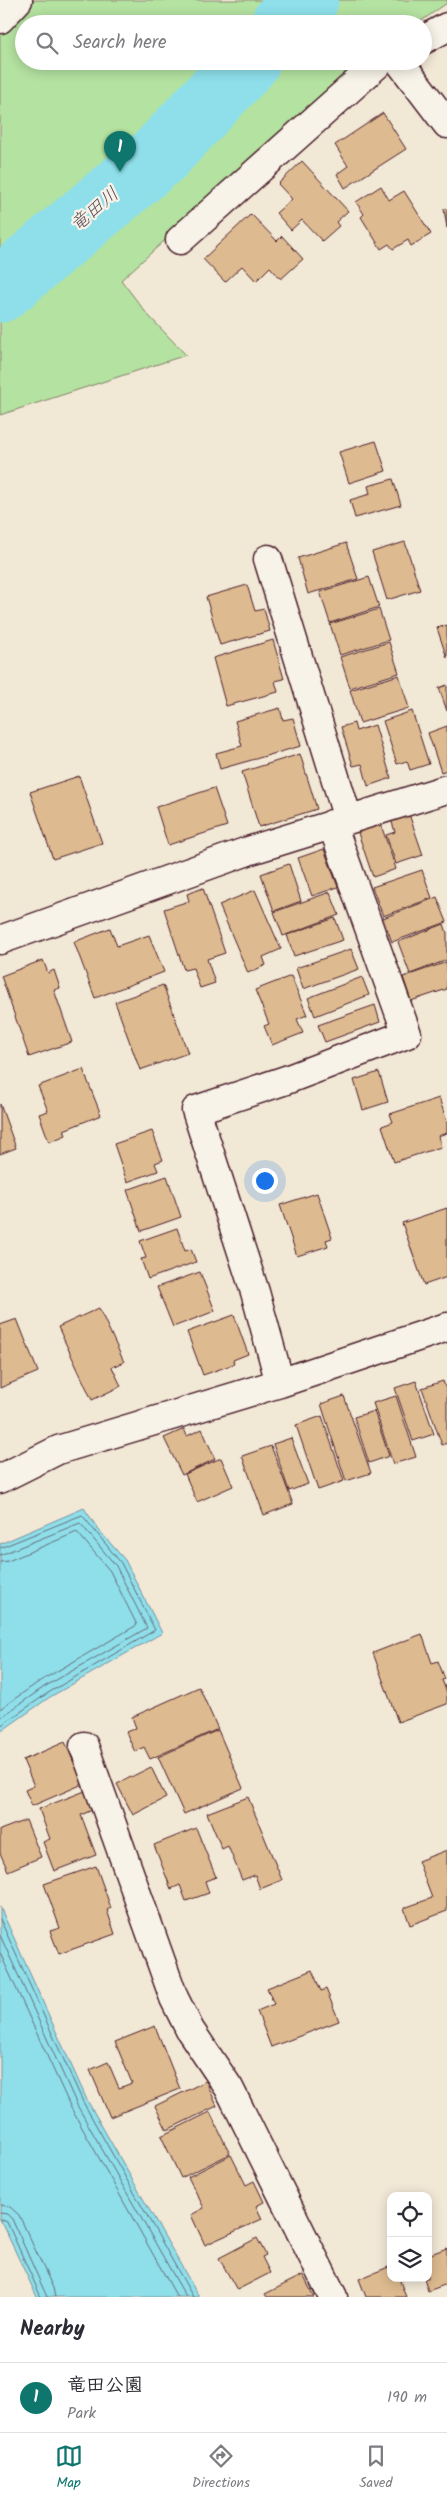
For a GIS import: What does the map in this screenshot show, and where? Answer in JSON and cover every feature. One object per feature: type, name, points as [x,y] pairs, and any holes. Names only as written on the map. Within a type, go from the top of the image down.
[{"type":"street","points":[[0,18],[18,0]]},
{"type":"street","points":[[432,35],[447,27]]},
{"type":"street","points":[[180,240],[371,70]]},
{"type":"street","points":[[406,70],[447,124]]},
{"type":"street","points":[[268,559],[340,822],[407,1034],[286,1080],[196,1110],[255,1292],[280,1384]]},
{"type":"street","points":[[0,940],[248,851],[447,789]]},
{"type":"street","points":[[0,1479],[58,1450],[280,1384],[447,1327]]},
{"type":"street","points":[[84,1746],[174,1998],[190,2030],[229,2088],[333,2297]]},
{"type":"green space","points":[[34,0],[447,0],[447,3],[430,15],[18,15]]},
{"type":"green space","points":[[15,18],[15,70],[353,70],[121,280],[147,314],[186,355],[0,415],[0,32]]},
{"type":"water","points":[[84,1508],[98,1529],[125,1560],[162,1633],[50,1697],[0,1732],[0,1544]]},
{"type":"water","points":[[0,1907],[87,2100],[199,2297],[37,2297],[0,2219]]},
{"type":"building","points":[[383,113],[406,149],[345,188],[337,174],[348,166],[335,145]]},
{"type":"building","points":[[302,161],[348,211],[336,222],[339,226],[322,241],[302,220],[291,230],[276,213],[292,199],[278,184]]},
{"type":"building","points":[[381,186],[389,200],[404,191],[431,234],[411,246],[408,240],[393,249],[389,244],[381,249],[361,217],[364,214],[356,202]]},
{"type":"building","points":[[444,209],[447,209],[447,228]]},
{"type":"building","points":[[251,214],[277,241],[282,236],[303,259],[281,279],[270,267],[256,281],[242,266],[225,282],[203,259]]},
{"type":"building","points":[[376,441],[386,471],[349,483],[339,452]]},
{"type":"building","points":[[393,479],[401,505],[355,518],[350,500],[370,494],[368,486]]},
{"type":"building","points":[[405,542],[420,590],[387,600],[372,552]]},
{"type":"building","points":[[346,543],[358,579],[308,594],[298,558]]},
{"type":"building","points":[[369,577],[379,607],[330,623],[320,592]]},
{"type":"building","points":[[247,585],[255,611],[264,609],[270,631],[220,645],[206,597]]},
{"type":"building","points":[[379,609],[389,640],[340,655],[330,624]]},
{"type":"building","points":[[447,625],[447,658],[437,628]]},
{"type":"building","points":[[273,640],[284,679],[275,681],[278,692],[226,706],[213,658]]},
{"type":"building","points":[[389,642],[399,673],[350,688],[340,657]]},
{"type":"building","points":[[399,675],[409,708],[360,723],[350,690]]},
{"type":"building","points":[[447,685],[447,711],[439,688]]},
{"type":"building","points":[[280,708],[283,720],[293,718],[301,746],[220,769],[216,753],[242,746],[235,721]]},
{"type":"building","points":[[412,711],[429,764],[410,770],[407,761],[397,764],[383,721]]},
{"type":"building","points":[[354,723],[356,731],[375,725],[391,778],[368,786],[362,764],[353,766],[341,727]]},
{"type":"building","points":[[447,726],[447,770],[441,772],[428,733]]},
{"type":"building","points":[[300,754],[317,809],[259,827],[242,772]]},
{"type":"building","points":[[79,776],[102,843],[53,859],[30,792]]},
{"type":"building","points":[[214,788],[227,826],[168,845],[156,807]]},
{"type":"building","points":[[409,814],[423,855],[396,864],[386,835],[395,832],[391,819]]},
{"type":"building","points":[[379,819],[396,869],[373,877],[356,827]]},
{"type":"building","points":[[324,849],[338,887],[312,896],[298,858]]},
{"type":"building","points":[[289,864],[301,901],[274,911],[261,874]]},
{"type":"building","points":[[422,870],[432,898],[383,916],[372,887]]},
{"type":"building","points":[[203,888],[225,953],[207,959],[215,983],[200,988],[193,968],[184,970],[164,909],[189,901],[187,894]]},
{"type":"building","points":[[255,890],[281,949],[263,957],[266,965],[248,973],[219,905]]},
{"type":"building","points":[[330,892],[339,915],[283,936],[274,912]]},
{"type":"building","points":[[437,897],[447,922],[392,942],[383,918]]},
{"type":"building","points":[[335,918],[343,940],[294,956],[287,935]]},
{"type":"building","points":[[444,924],[447,933],[447,960],[410,974],[398,942]]},
{"type":"building","points":[[110,928],[117,946],[149,935],[164,972],[95,998],[74,942]]},
{"type":"building","points":[[351,949],[359,969],[303,989],[296,968]]},
{"type":"building","points":[[43,960],[48,973],[54,970],[60,988],[54,990],[72,1042],[29,1057],[1,976]]},
{"type":"building","points":[[447,962],[447,989],[411,1001],[403,977]]},
{"type":"building","points":[[291,976],[307,1015],[297,1019],[303,1033],[272,1045],[264,1026],[269,1024],[255,990]]},
{"type":"building","points":[[362,977],[369,995],[315,1016],[308,998]]},
{"type":"building","points":[[163,985],[188,1053],[140,1070],[115,1002]]},
{"type":"building","points":[[375,1005],[380,1022],[325,1042],[318,1025]]},
{"type":"building","points":[[83,1069],[101,1115],[64,1130],[66,1135],[49,1142],[39,1114],[48,1111],[38,1086]]},
{"type":"building","points":[[379,1072],[388,1102],[363,1110],[354,1080]]},
{"type":"building","points":[[439,1098],[447,1122],[447,1133],[438,1136],[441,1147],[394,1162],[382,1126],[393,1122],[390,1114]]},
{"type":"building","points":[[0,1104],[16,1148],[0,1154]]},
{"type":"building","points":[[152,1131],[163,1160],[155,1163],[158,1171],[127,1182],[114,1144]]},
{"type":"building","points":[[167,1176],[181,1217],[141,1231],[127,1190]]},
{"type":"building","points":[[317,1193],[332,1238],[326,1240],[328,1246],[297,1256],[280,1205]]},
{"type":"building","points":[[447,1208],[447,1277],[424,1285],[402,1223]]},
{"type":"building","points":[[177,1228],[185,1251],[191,1249],[196,1262],[148,1279],[141,1259],[146,1258],[140,1241]]},
{"type":"building","points":[[200,1272],[215,1311],[173,1327],[157,1287]]},
{"type":"building","points":[[99,1308],[124,1362],[112,1367],[121,1386],[92,1400],[58,1327]]},
{"type":"building","points":[[234,1315],[248,1354],[233,1360],[234,1364],[203,1375],[187,1332]]},
{"type":"building","points":[[17,1319],[38,1372],[0,1388],[0,1325]]},
{"type":"building","points":[[416,1381],[434,1434],[413,1441],[395,1388]]},
{"type":"building","points":[[443,1381],[447,1392],[447,1443],[442,1445],[422,1388]]},
{"type":"building","points":[[344,1396],[371,1473],[346,1481],[321,1404]]},
{"type":"building","points":[[396,1396],[416,1457],[393,1464],[373,1403]]},
{"type":"building","points":[[374,1411],[389,1456],[369,1463],[354,1417]]},
{"type":"building","points":[[322,1416],[344,1481],[318,1490],[296,1425]]},
{"type":"building","points":[[184,1429],[187,1436],[202,1429],[215,1459],[182,1475],[164,1438]]},
{"type":"building","points":[[291,1438],[308,1484],[289,1491],[273,1444]]},
{"type":"building","points":[[271,1446],[293,1504],[264,1515],[242,1456]]},
{"type":"building","points":[[221,1458],[233,1486],[197,1502],[185,1474]]},
{"type":"building","points":[[422,1634],[432,1663],[438,1661],[445,1679],[442,1680],[447,1693],[447,1704],[398,1722],[373,1653]]},
{"type":"building","points":[[199,1687],[218,1729],[150,1759],[144,1747],[135,1752],[126,1732],[136,1728],[132,1717]]},
{"type":"building","points":[[218,1730],[243,1788],[184,1814],[158,1757]]},
{"type":"building","points":[[65,1742],[83,1784],[32,1806],[25,1790],[34,1786],[23,1760]]},
{"type":"building","points":[[151,1767],[166,1798],[133,1815],[117,1784]]},
{"type":"building","points":[[85,1791],[92,1810],[81,1815],[96,1855],[54,1871],[43,1842],[50,1839],[39,1809]]},
{"type":"building","points":[[248,1797],[282,1880],[260,1889],[255,1875],[242,1880],[228,1846],[222,1849],[207,1813]]},
{"type":"building","points":[[26,1820],[41,1857],[8,1871],[0,1853],[0,1830]]},
{"type":"building","points":[[196,1828],[216,1877],[205,1881],[209,1893],[186,1901],[180,1885],[171,1889],[154,1845]]},
{"type":"building","points":[[447,1850],[447,1911],[410,1925],[404,1908],[432,1898],[418,1861]]},
{"type":"building","points":[[96,1866],[111,1908],[107,1910],[115,1934],[59,1954],[50,1931],[60,1928],[44,1884]]},
{"type":"building","points":[[312,1970],[321,1991],[326,1989],[339,2021],[271,2047],[257,2011],[274,2004],[267,1988]]},
{"type":"building","points":[[155,2026],[180,2089],[110,2117],[90,2070],[108,2062],[119,2088],[132,2083],[115,2042]]},
{"type":"building","points":[[206,2081],[217,2106],[167,2130],[155,2106]]},
{"type":"building","points":[[210,2112],[230,2154],[181,2178],[161,2136]]},
{"type":"building","points":[[231,2155],[246,2185],[254,2181],[264,2202],[256,2206],[262,2219],[205,2245],[191,2215],[204,2208],[188,2177]]},
{"type":"building","points":[[257,2238],[266,2255],[262,2257],[270,2273],[237,2290],[219,2258]]},
{"type":"building","points":[[447,2248],[447,2284],[428,2291],[425,2282],[432,2282],[432,2254]]},
{"type":"building","points":[[387,2268],[387,2282],[400,2282],[406,2297],[366,2297],[359,2279]]},
{"type":"building","points":[[303,2275],[314,2297],[267,2297],[265,2294]]},
{"type":"waterway","name":"竜田川","points":[[292,15],[306,0]]},
{"type":"waterway","name":"竜田川","points":[[0,290],[160,155],[240,70]]},
{"type":"place","name":"竜田公園","points":[[120,172]]}]
